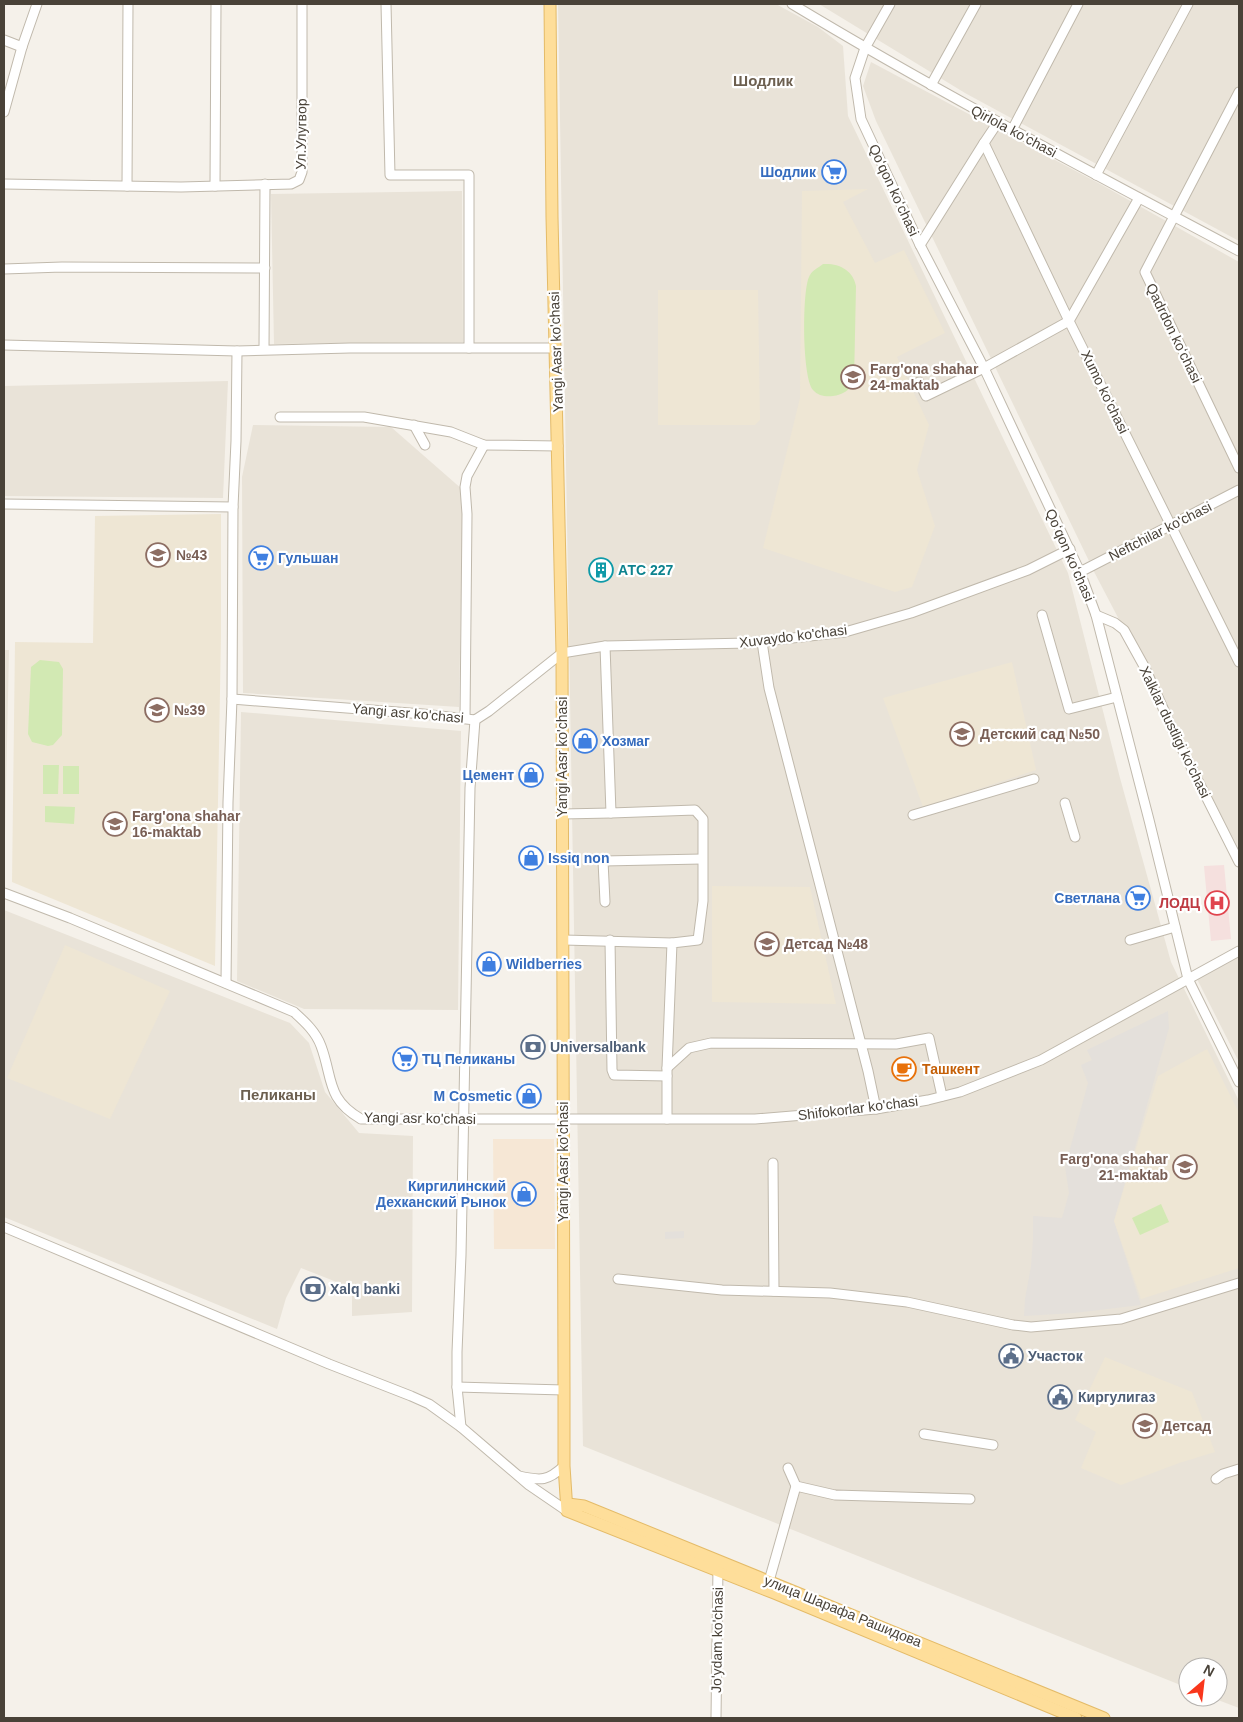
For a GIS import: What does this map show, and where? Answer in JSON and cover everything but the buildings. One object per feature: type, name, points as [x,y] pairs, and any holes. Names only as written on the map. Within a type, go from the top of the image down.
[{"type":"main road","name":"Yangi Aasr ko'chasi","points":[[550,4],[562,653],[564,1466],[574,1509]]},
{"type":"main road","name":"улица Шарафа Рашидова","points":[[574,1509],[718,1566],[769,1581],[994,1679],[1104,1718]]},
{"type":"main road","points":[[718,1566],[994,1679],[1076,1718]]},
{"type":"street","points":[[4,112],[22,47],[37,4]]},
{"type":"street","points":[[127,186],[128,4]]},
{"type":"street","points":[[215,186],[216,4]]},
{"type":"street","name":"Ул.Улугвор","points":[[4,184],[215,186],[292,184],[299,180],[302,172],[302,4]]},
{"type":"street","points":[[386,4],[390,175],[469,175],[468,348]]},
{"type":"street","name":"Qirlola koʻchasi","points":[[792,4],[865,48],[1012,130],[1238,250]]},
{"type":"street","name":"Qoʻqon koʻchasi","points":[[890,4],[865,48],[855,78],[861,119],[920,245],[984,368],[1080,572],[1096,615],[1188,979],[1239,1082]]},
{"type":"street","points":[[931,85],[976,4]]},
{"type":"street","points":[[1012,130],[1078,4]]},
{"type":"street","points":[[1096,175],[1188,4]]},
{"type":"street","points":[[4,40],[22,47]]},
{"type":"street","name":"Qadrdon koʻchasi","points":[[1239,92],[1145,272],[1239,468]]},
{"type":"street","points":[[920,245],[998,122]]},
{"type":"street","name":"Xumo ko'chasi","points":[[984,143],[1069,321],[1239,662]]},
{"type":"street","points":[[264,349],[265,184]]},
{"type":"street","points":[[919,382],[926,396],[984,368],[1069,321],[1139,198]]},
{"type":"street","points":[[4,268],[265,268]]},
{"type":"street","points":[[4,345],[237,351],[264,349],[555,348]]},
{"type":"street","points":[[226,982],[228,776],[232,699],[233,507],[237,351]]},
{"type":"street","points":[[280,417],[364,417],[414,424],[451,432],[484,445],[558,446]]},
{"type":"street","points":[[414,424],[425,445]]},
{"type":"street","points":[[464,718],[467,514],[464,487],[467,476],[484,445]]},
{"type":"street","name":"Neftchilar ko'chasi","points":[[1080,572],[1239,490]]},
{"type":"street","points":[[4,504],[233,507]]},
{"type":"street","name":"Xuvaydo ko'chasi","points":[[562,653],[605,646],[762,642],[845,632],[911,613],[1028,570],[1070,549]]},
{"type":"street","name":"Xalklar dustligi ko'chasi","points":[[1096,615],[1115,623],[1124,630],[1144,668],[1174,735],[1239,862]]},
{"type":"street","points":[[1042,616],[1069,709],[1116,697]]},
{"type":"street","points":[[762,642],[769,688],[868,1070],[876,1109]]},
{"type":"street","points":[[605,646],[611,813]]},
{"type":"street","name":"Yangi asr ko'chasi","points":[[232,699],[423,714],[475,720],[562,653]]},
{"type":"street","points":[[461,1427],[457,1387],[470,788],[475,720]]},
{"type":"street","points":[[913,815],[1034,779]]},
{"type":"street","points":[[1066,803],[1075,837]]},
{"type":"street","points":[[562,814],[695,810],[703,819],[702,901],[698,940],[672,943],[564,940]]},
{"type":"street","points":[[605,902],[603,861],[702,859]]},
{"type":"street","name":"Yangi asr ko'chasi","points":[[4,893],[226,982],[294,1012],[314,1031],[321,1045],[335,1097],[350,1112],[361,1119],[563,1119]]},
{"type":"street","points":[[1130,940],[1175,927]]},
{"type":"street","points":[[610,940],[612,1070],[614,1075],[667,1072],[689,1048],[711,1043],[860,1045],[896,1044],[929,1038],[942,1096]]},
{"type":"street","points":[[667,1119],[672,943]]},
{"type":"street","name":"Shifokorlar ko'chasi","points":[[563,1119],[755,1119],[876,1109],[960,1092],[1041,1060],[1239,952]]},
{"type":"street","points":[[773,1163],[774,1292]]},
{"type":"street","points":[[4,1227],[329,1364],[429,1404],[461,1427],[517,1476],[541,1494],[574,1509]]},
{"type":"street","points":[[618,1279],[722,1290],[830,1293],[912,1303],[1013,1325],[1031,1327],[1121,1319],[1239,1283]]},
{"type":"street","points":[[457,1387],[564,1390]]},
{"type":"street","points":[[924,1434],[993,1445]]},
{"type":"street","points":[[517,1476],[540,1480],[549,1478],[564,1466]]},
{"type":"street","points":[[769,1581],[796,1486],[788,1468]]},
{"type":"street","points":[[1216,1479],[1223,1474],[1239,1469]]},
{"type":"street","points":[[796,1486],[836,1495],[970,1499]]},
{"type":"street","name":"Jo'ydam ko'chasi","points":[[716,1718],[718,1566]]},
{"type":"shaded area","points":[[558,4],[776,4],[818,27],[843,46],[848,116],[1068,573],[1120,778],[1171,962],[1239,1101],[1239,1708],[1228,1704],[1228,1657],[1178,1657],[1178,1684],[583,1446]]},
{"type":"shaded area","points":[[819,4],[1239,4],[1239,241],[965,93]]},
{"type":"shaded area","points":[[871,62],[1102,185],[1239,262],[1239,486],[1089,561],[876,121],[863,86]]},
{"type":"shaded area","name":"Farg'ona shahar 24-maktab","points":[[868,189],[843,202],[875,263],[904,250],[945,333],[897,357],[929,425],[917,470],[935,526],[912,587],[895,592],[763,548],[800,398],[802,191]]},
{"type":"shaded area","points":[[462,191],[463,342],[274,344],[271,194]]},
{"type":"shaded area","points":[[658,290],[758,290],[760,420],[755,425],[658,425]]},
{"type":"shaded area","points":[[228,381],[223,498],[4,496],[4,386]]},
{"type":"shaded area","points":[[253,425],[391,427],[463,490],[459,707],[243,693],[242,477]]},
{"type":"shaded area","points":[[1239,492],[1239,849],[1090,564]]},
{"type":"shaded area","points":[[221,514],[221,636],[215,966],[12,882],[15,642],[93,643],[95,516]]},
{"type":"shaded area","points":[[4,650],[9,650],[4,883]]},
{"type":"shaded area","name":"Детский сад №50","points":[[1012,662],[1036,770],[923,807],[883,698]]},
{"type":"shaded area","points":[[241,712],[461,731],[458,1010],[304,1009],[237,981]]},
{"type":"shaded area","name":"ЛОДЦ","points":[[1224,865],[1231,939],[1211,941],[1204,866]]},
{"type":"shaded area","name":"Детсад №48","points":[[712,886],[810,887],[836,1004],[712,1002]]},
{"type":"shaded area","points":[[4,910],[290,1023],[309,1043],[325,1092],[359,1133],[413,1136],[412,1312],[352,1316],[352,1288],[301,1268],[286,1298],[277,1329],[4,1217]]},
{"type":"shaded area","points":[[65,945],[170,991],[110,1119],[7,1078]]},
{"type":"shaded area","points":[[1239,957],[1239,1062],[1197,979]]},
{"type":"shaded area","points":[[1168,1011],[1169,1028],[1114,1221],[1141,1305],[1074,1313],[1024,1316],[1031,1266],[1033,1216],[1062,1218],[1069,1193],[1065,1167],[1088,1083],[1081,1065],[1092,1060],[1087,1050]]},
{"type":"shaded area","name":"Farg'ona shahar 21-maktab","points":[[1207,1049],[1239,1113],[1239,1268],[1141,1299],[1114,1221],[1158,1076]]},
{"type":"shaded area","name":"Киргилинский Дехканский Рынок","points":[[493,1139],[554,1139],[555,1249],[494,1249]]},
{"type":"shaded area","points":[[684,1231],[684,1238],[665,1239],[665,1232]]},
{"type":"shaded area","name":"Детсад","points":[[1105,1357],[1192,1392],[1215,1452],[1179,1463],[1121,1485],[1081,1468],[1096,1432],[1075,1420]]},
{"type":"green space","points":[[823,264],[840,266],[852,276],[856,286],[854,382],[840,395],[830,396],[820,395],[815,392],[809,382],[804,334],[805,299],[809,277],[811,273]]},
{"type":"green space","points":[[40,660],[59,662],[63,669],[62,735],[53,745],[48,746],[32,742],[28,734],[31,667]]},
{"type":"green space","points":[[43,765],[59,765],[58,794],[43,794]]},
{"type":"green space","points":[[63,766],[79,766],[79,794],[63,794]]},
{"type":"green space","points":[[45,806],[75,807],[74,824],[45,822]]},
{"type":"green space","points":[[1161,1204],[1169,1222],[1140,1235],[1132,1218]]},
{"type":"place","name":"Шодлик","points":[[834,172]]},
{"type":"place","name":"Farg'ona shahar 24-maktab","points":[[853,377]]},
{"type":"place","name":"№43","points":[[158,555]]},
{"type":"place","name":"Гульшан","points":[[261,558]]},
{"type":"place","name":"АТС 227","points":[[601,570]]},
{"type":"place","name":"№39","points":[[157,710]]},
{"type":"place","name":"Детский сад №50","points":[[962,734]]},
{"type":"place","name":"Хозмаг","points":[[585,741]]},
{"type":"place","name":"Цемент","points":[[531,775]]},
{"type":"place","name":"Farg'ona shahar 16-maktab","points":[[115,824]]},
{"type":"place","name":"Issiq non","points":[[531,858]]},
{"type":"place","name":"Светлана","points":[[1138,898]]},
{"type":"place","name":"ЛОДЦ","points":[[1217,903]]},
{"type":"place","name":"Детсад №48","points":[[767,944]]},
{"type":"place","name":"Wildberries","points":[[489,964]]},
{"type":"place","name":"Universalbank","points":[[533,1047]]},
{"type":"place","name":"ТЦ Пеликаны","points":[[405,1059]]},
{"type":"place","name":"Ташкент","points":[[904,1069]]},
{"type":"place","name":"M Cosmetic","points":[[529,1096]]},
{"type":"place","name":"Farg'ona shahar 21-maktab","points":[[1185,1167]]},
{"type":"place","name":"Киргилинский Дехканский Рынок","points":[[524,1194]]},
{"type":"place","name":"Xalq banki","points":[[313,1289]]},
{"type":"place","name":"Участок","points":[[1011,1356]]},
{"type":"place","name":"Киргулигаз","points":[[1060,1397]]},
{"type":"place","name":"Детсад","points":[[1145,1426]]},
{"type":"district","name":"Шодлик","points":[[763,81]]},
{"type":"district","name":"Пеликаны","points":[[278,1095]]}]
